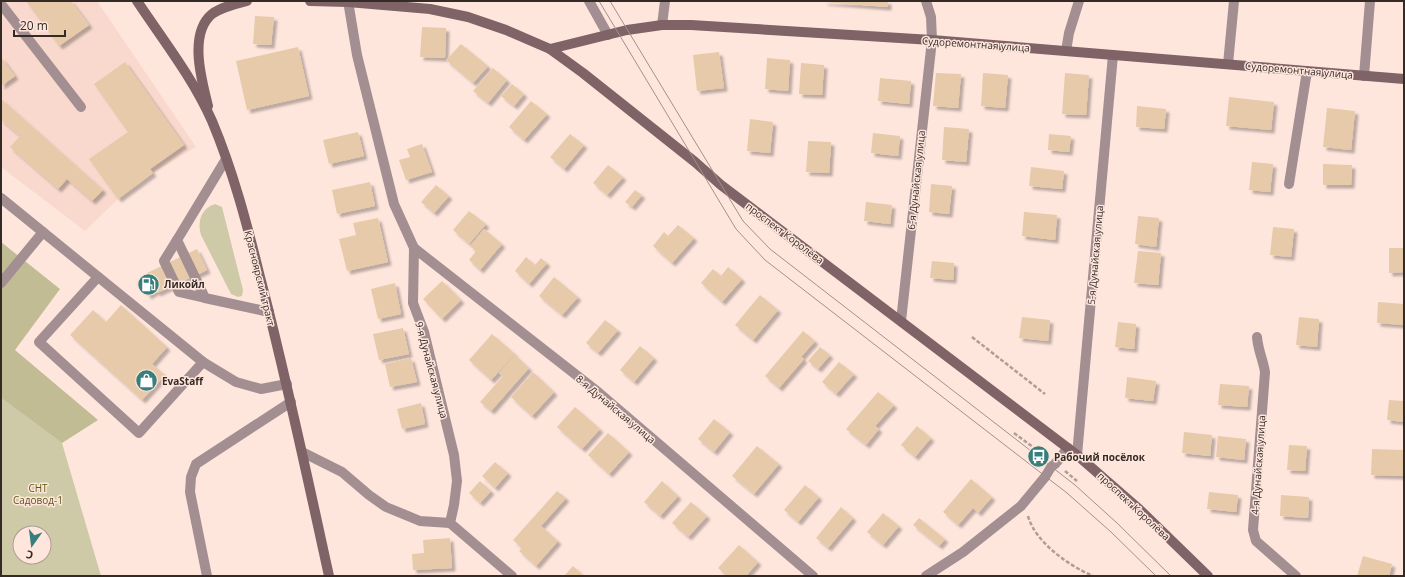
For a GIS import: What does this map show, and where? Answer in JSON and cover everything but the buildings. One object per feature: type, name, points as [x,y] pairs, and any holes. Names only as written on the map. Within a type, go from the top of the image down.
[{"type":"main road","name":"Красноярский тракт","points":[[137,1],[194,87],[212,121],[226,159],[245,218],[269,312],[291,402],[329,576]]},
{"type":"main road","points":[[212,121],[200,73],[200,36],[204,23],[212,15],[222,8],[247,1]]},
{"type":"main road","name":"проспект Королёва","points":[[310,1],[348,1],[430,9],[468,17],[506,30],[550,49],[602,88],[721,184],[1077,455],[1139,509],[1208,576]]},
{"type":"main road","name":"Судоремонтная улица","points":[[550,49],[627,30],[662,25],[699,25],[932,40],[1404,79]]},
{"type":"street","name":"9-я Дунайская улица","points":[[348,1],[357,55],[394,204],[414,248],[413,303],[424,332],[454,456],[457,481],[450,523]]},
{"type":"street","points":[[589,1],[608,35]]},
{"type":"street","points":[[662,25],[665,1]]},
{"type":"street","name":"6-я Дунайская улица","points":[[901,320],[932,40],[931,17],[926,1]]},
{"type":"street","points":[[1066,51],[1069,33],[1079,1]]},
{"type":"street","points":[[1228,64],[1234,1]]},
{"type":"street","points":[[1364,76],[1370,1]]},
{"type":"street","points":[[1,4],[80,107]]},
{"type":"street","name":"5-я Дунайская улица","points":[[1077,455],[1114,55]]},
{"type":"street","points":[[1288,184],[1307,71]]},
{"type":"street","points":[[226,159],[164,261],[179,292],[269,312]]},
{"type":"street","points":[[1,198],[203,362],[236,382],[261,389],[286,384]]},
{"type":"street","points":[[1,283],[43,232]]},
{"type":"street","points":[[177,240],[205,298]]},
{"type":"street","name":"8-я Дунайская улица","points":[[414,248],[598,392],[813,576]]},
{"type":"street","points":[[98,276],[39,342],[139,433],[203,362]]},
{"type":"street","name":"4-я Дунайская улица","points":[[1258,337],[1258,348],[1264,362],[1265,372],[1254,530],[1256,541],[1296,576]]},
{"type":"street","points":[[207,576],[190,492],[191,477],[196,464],[291,402]]},
{"type":"street","points":[[926,576],[963,552],[1021,506],[1045,477],[1050,467],[1055,464],[1068,448]]},
{"type":"street","points":[[302,452],[342,472],[386,507],[420,521],[450,523],[512,576]]},
{"type":"path","points":[[972,337],[1045,394]]},
{"type":"path","points":[[1027,499],[1029,517],[1036,533],[1056,554],[1082,572],[1093,576]]},
{"type":"shaded area","points":[[1,1],[97,1],[196,147],[153,173],[118,199],[85,231],[1,167]]},
{"type":"shaded area","points":[[1,242],[60,289],[15,350],[98,420],[62,443],[1,398]]},
{"type":"green space","points":[[215,204],[222,207],[243,290],[242,296],[238,297],[231,294],[201,235],[201,216],[206,209]]},
{"type":"green space","name":"СНТ Садовод-1","points":[[1,398],[62,443],[101,576],[1,576]]},
{"type":"tram line","points":[[599,1],[736,229],[765,260],[1067,493],[1111,532],[1156,576]]},
{"type":"tram line","points":[[610,1],[743,221],[770,249],[1075,485],[1117,523],[1171,576]]},
{"type":"place","name":"Ликойл","points":[[149,284]]},
{"type":"place","name":"EvaStaff","points":[[147,381]]},
{"type":"place","name":"Рабочий посёлок","points":[[1038,457]]}]
